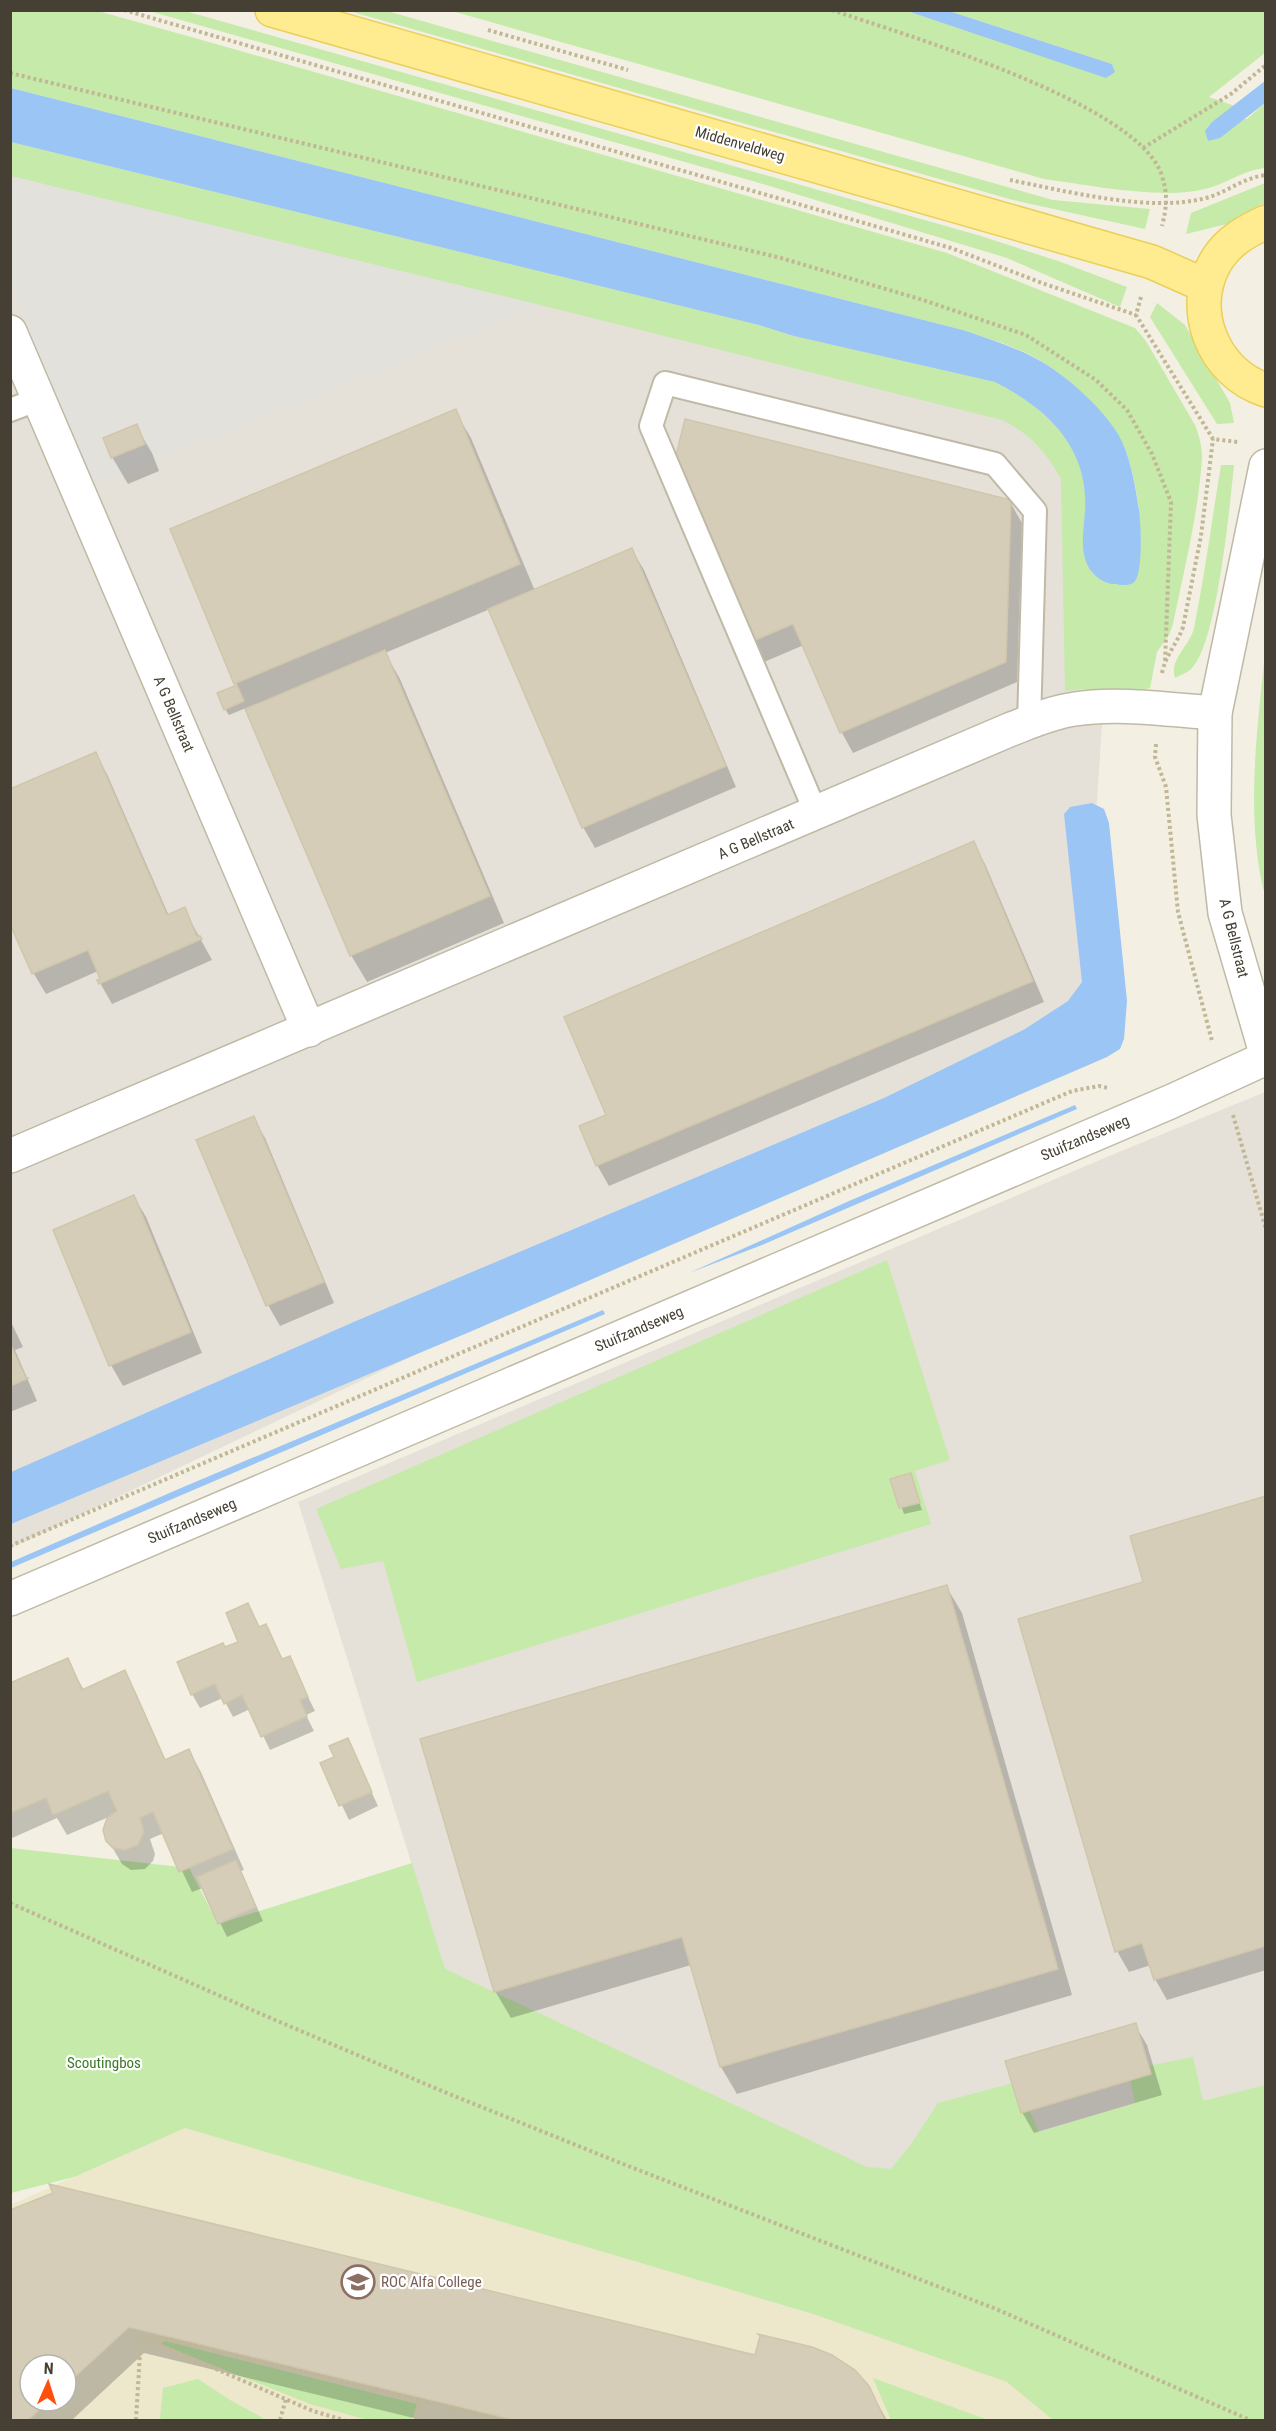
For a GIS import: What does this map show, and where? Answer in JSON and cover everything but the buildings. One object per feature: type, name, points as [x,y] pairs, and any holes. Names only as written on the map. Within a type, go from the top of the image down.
[{"type":"main road","name":"Middenveldweg","points":[[272,10],[1152,262],[1206,286]]},
{"type":"main road","points":[[1266,222],[1240,234],[1218,258],[1206,286],[1204,316],[1212,344],[1228,368],[1251,385],[1266,390]]},
{"type":"street","name":"A G Bellstraat","points":[[12,340],[25,405],[309,1030]]},
{"type":"street","name":"A G Bellstraat","points":[[1266,466],[1215,713],[1214,815],[1225,913],[1266,1053]]},
{"type":"street","name":"A G Bellstraat","points":[[10,1156],[1029,723],[1074,709],[1099,707],[1215,713]]},
{"type":"street","name":"Stuifzandseweg","points":[[10,1599],[1223,1079],[1266,1058]]},
{"type":"lane","points":[[816,813],[651,426],[665,383],[995,464],[1035,511],[1029,723]]},
{"type":"path","points":[[124,10],[951,248],[1042,283],[1136,315],[1213,439]]},
{"type":"path","points":[[832,10],[994,65],[1047,88],[1112,123],[1143,148],[1160,172],[1167,204],[1136,315]]},
{"type":"path","points":[[483,28],[637,73]]},
{"type":"path","points":[[1143,148],[1231,94],[1266,65]]},
{"type":"path","points":[[10,73],[781,258],[923,300],[1026,335],[1096,380],[1127,410],[1152,454],[1171,502],[1165,662]]},
{"type":"path","points":[[999,178],[1085,195],[1167,204],[1207,198],[1250,177],[1266,175]]},
{"type":"path","points":[[1223,1079],[1266,1229]]},
{"type":"path","points":[[10,1546],[1072,1091],[1099,1086],[1109,1088]]},
{"type":"path","points":[[10,1903],[272,2019],[442,2091],[996,2309],[1250,2421]]},
{"type":"path","points":[[141,2336],[168,2350],[313,2411],[344,2421]]},
{"type":"path","points":[[141,2336],[171,2340],[502,2421]]},
{"type":"path","points":[[136,2421],[141,2336]]},
{"type":"path","points":[[280,2421],[286,2399]]},
{"type":"path","points":[[416,2421],[420,2401]]},
{"type":"path","points":[[452,2421],[454,2409]]},
{"type":"shaded area","points":[[11,116],[1015,366],[1113,559],[1094,845],[1095,1030],[11,1548]]},
{"type":"shaded area","points":[[10,176],[540,305],[95,485],[11,285]]},
{"type":"shaded area","points":[[1265,1092],[1265,2419],[450,1986],[298,1502],[1114,1154]]},
{"type":"shaded area","name":"ROC Alfa College","points":[[185,2128],[813,2314],[1008,2380],[1054,2420],[11,2420],[10,2205]]},
{"type":"green space","points":[[11,11],[98,11],[216,44],[947,253],[1135,328],[1146,341],[1195,425],[1202,453],[1194,519],[1173,624],[1169,635],[1157,652],[1150,688],[1065,691],[1061,479],[1049,460],[1029,437],[1002,420],[11,176],[11,142],[759,325],[794,336],[995,382],[1029,402],[1044,414],[1058,428],[1078,461],[1084,480],[1086,500],[1084,548],[1094,575],[1139,508],[1133,474],[1120,440],[1100,411],[1074,385],[1046,364],[1016,348],[963,330],[11,88]]},
{"type":"green space","points":[[149,11],[185,11],[981,236],[1061,262],[1127,287],[1120,307],[1007,258],[756,182]]},
{"type":"green space","points":[[349,11],[387,11],[1053,200],[1150,209],[1145,229],[1013,200]]},
{"type":"green space","points":[[452,11],[907,11],[1069,64],[1115,72],[1112,64],[949,11],[1265,11],[1265,53],[1209,97],[1235,106],[1212,122],[1247,119],[1265,103],[1265,168],[1249,171],[1213,187],[1168,193],[1125,190],[1044,179]]},
{"type":"green space","points":[[1265,183],[1265,204],[1261,204],[1227,224],[1186,234],[1191,213]]},
{"type":"green space","points":[[1157,303],[1185,325],[1230,403],[1234,423],[1217,424],[1150,317]]},
{"type":"green space","points":[[1221,465],[1234,465],[1215,605],[1200,655],[1191,669],[1175,678],[1177,659],[1194,628]]},
{"type":"green space","points":[[1265,653],[1265,896],[1255,836],[1254,775]]},
{"type":"green space","points":[[887,1260],[950,1460],[915,1471],[931,1524],[417,1682],[383,1561],[341,1569],[316,1509]]},
{"type":"green space","name":"Scoutingbos","points":[[11,1848],[189,1868],[218,1924],[412,1863],[445,1969],[867,2167],[891,2169],[938,2103],[1017,2082],[1039,2132],[1135,2103],[1128,2070],[1193,2057],[1203,2101],[1265,2085],[1265,2420],[1053,2420],[1007,2382],[813,2314],[185,2128],[74,2177],[11,2193]]},
{"type":"green space","points":[[165,2341],[417,2404],[412,2420],[368,2420],[310,2404],[160,2344]]},
{"type":"green space","points":[[873,2378],[988,2420],[891,2420]]},
{"type":"green space","points":[[198,2379],[263,2420],[164,2420],[160,2418],[163,2388]]},
{"type":"water","points":[[907,11],[949,11],[1112,64],[1115,72],[1106,78]]},
{"type":"water","points":[[1265,81],[1265,103],[1220,138],[1208,141],[1205,131],[1212,122]]},
{"type":"water","points":[[11,88],[963,330],[1023,352],[1055,370],[1091,401],[1111,423],[1126,450],[1135,486],[1141,533],[1139,570],[1136,578],[1129,585],[1111,584],[1100,579],[1089,568],[1083,547],[1084,488],[1080,468],[1072,449],[1061,432],[1032,404],[995,382],[794,336],[759,325],[11,142]]},
{"type":"water","points":[[1092,803],[1104,809],[1109,823],[1127,1001],[1124,1039],[1120,1049],[1107,1057],[472,1331],[11,1524],[11,1472],[356,1321],[884,1098],[1025,1029],[1068,1001],[1082,982],[1064,814],[1070,807]]},
{"type":"water","points":[[1075,1105],[1077,1109],[762,1245],[689,1273],[849,1201]]},
{"type":"water","points":[[603,1310],[605,1314],[11,1568],[11,1562]]},
{"type":"place","name":"ROC Alfa College","points":[[358,2282]]}]
